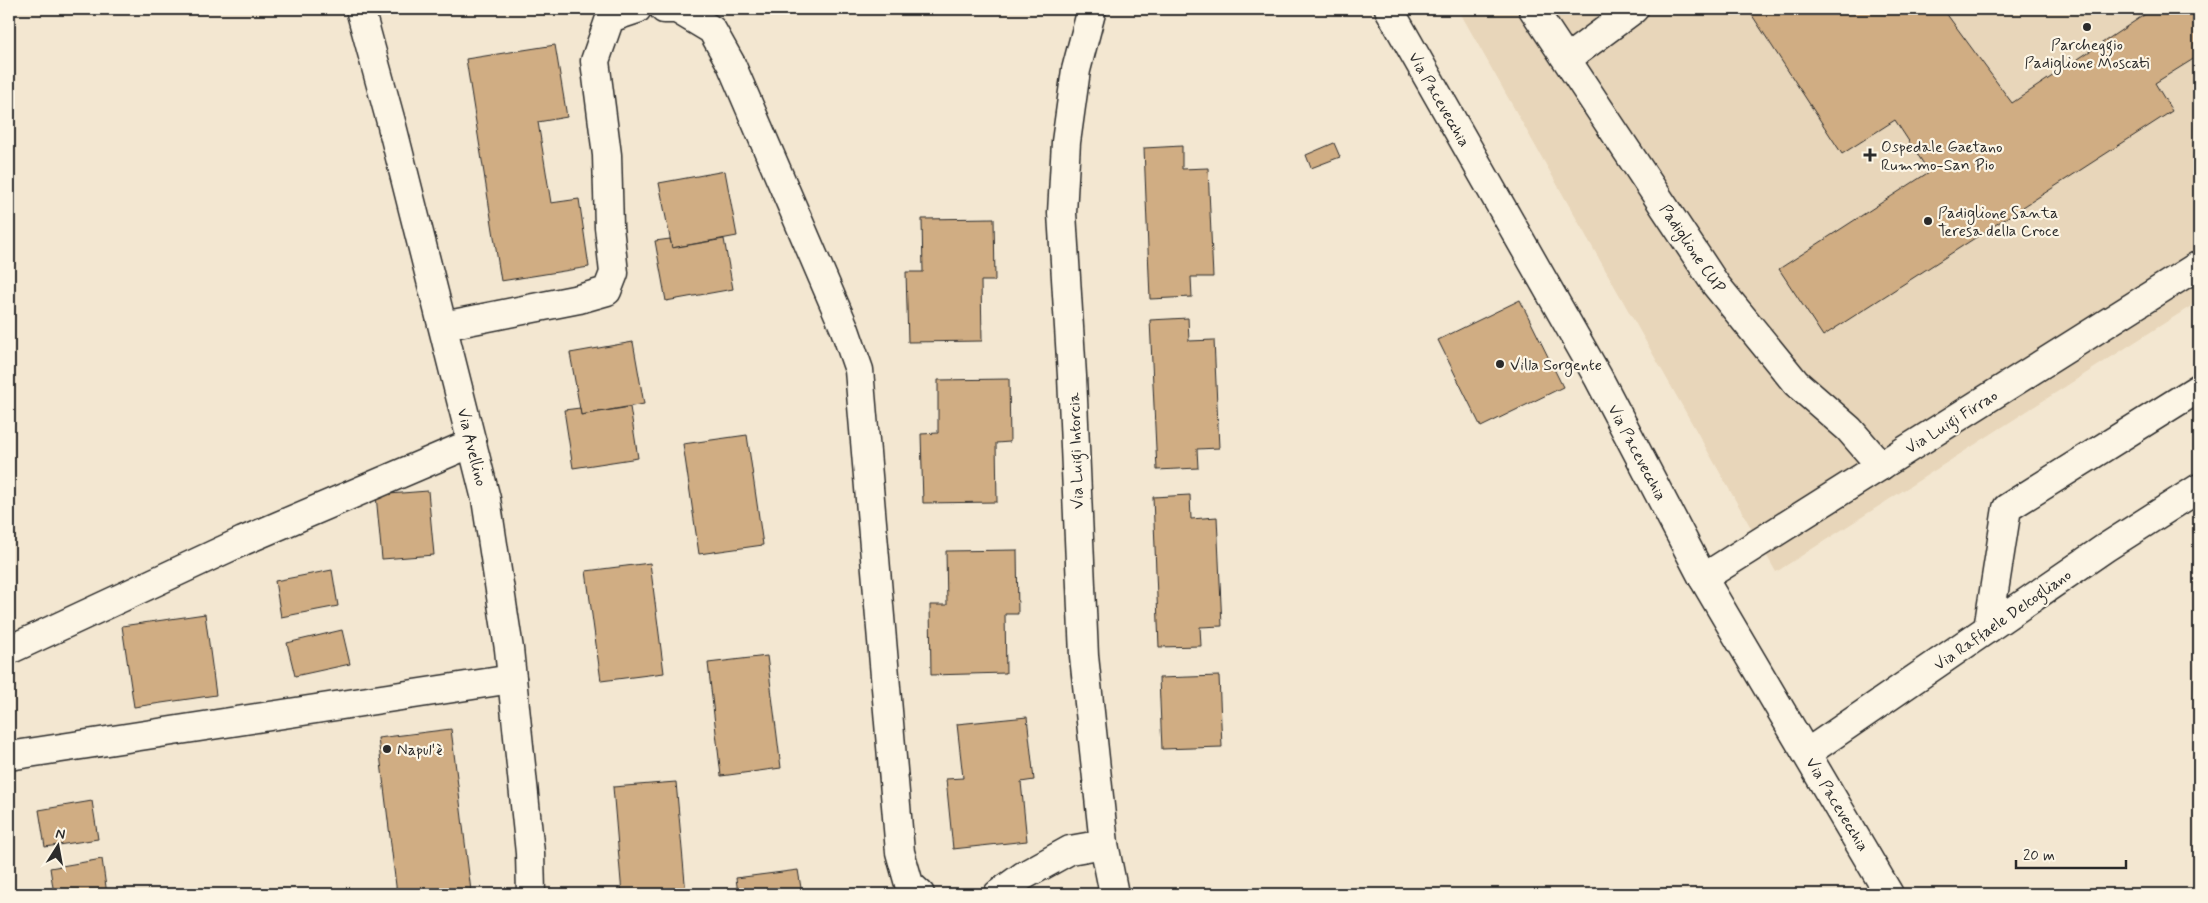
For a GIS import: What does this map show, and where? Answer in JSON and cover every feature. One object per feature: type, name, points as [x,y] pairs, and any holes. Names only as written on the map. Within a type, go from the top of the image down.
[{"type":"street","name":"Via Avellino","points":[[360,9],[391,122],[486,499],[512,679],[530,853],[531,894]]},
{"type":"street","points":[[442,326],[579,300],[607,291],[614,273],[609,227],[607,155],[595,61],[610,18],[637,9]]},
{"type":"street","points":[[664,9],[677,10],[712,30],[731,64],[844,327],[859,370],[900,852],[909,884],[920,894]]},
{"type":"street","name":"Via Luigi Intorcia","points":[[1092,9],[1076,70],[1066,142],[1062,213],[1084,656],[1104,844],[1114,894]]},
{"type":"street","name":"Via Pacevecchia","points":[[1390,9],[1598,377],[1703,578],[1889,894]]},
{"type":"street","name":"Padiglione CUP","points":[[1533,9],[1716,285],[1796,383],[1849,429],[1881,466]]},
{"type":"street","points":[[1567,59],[1634,9]]},
{"type":"street","name":"Via Luigi Firrao","points":[[1703,578],[2199,265]]},
{"type":"street","points":[[1988,629],[2007,508],[2199,388]]},
{"type":"street","points":[[9,650],[243,541],[472,444]]},
{"type":"street","name":"Via Raffaele Delcogliano","points":[[1808,754],[2105,548],[2199,488]]},
{"type":"street","points":[[9,756],[512,679]]},
{"type":"street","points":[[998,894],[1023,876],[1070,850],[1104,844]]},
{"type":"shaded area","name":"Ospedale Gaetano Rummo-San Pio","points":[[1458,9],[2199,9],[2199,301],[1776,572]]},
{"type":"building","name":"Padiglione Santa Teresa della Croce","points":[[1748,9],[1943,9],[2012,103],[2153,9],[2199,9],[2199,64],[2195,58],[2155,83],[2172,111],[1823,336],[1779,269],[1929,172],[1895,120],[1842,154]]},
{"type":"building","points":[[555,45],[567,117],[538,122],[551,203],[579,199],[589,267],[501,281],[466,59]]},
{"type":"building","points":[[1334,143],[1340,157],[1311,168],[1306,155]]},
{"type":"building","points":[[1182,146],[1182,169],[1208,168],[1213,277],[1191,277],[1192,297],[1150,299],[1144,148]]},
{"type":"building","points":[[725,171],[737,236],[672,248],[659,183]]},
{"type":"building","points":[[994,218],[995,281],[981,281],[982,341],[908,342],[906,272],[923,272],[922,219]]},
{"type":"building","points":[[670,239],[672,248],[724,239],[733,289],[666,301],[655,241]]},
{"type":"building","name":"Villa Sorgente","points":[[1520,300],[1563,387],[1481,427],[1438,340]]},
{"type":"building","points":[[1188,318],[1189,341],[1214,340],[1219,448],[1197,449],[1198,468],[1157,470],[1150,320]]},
{"type":"building","points":[[633,342],[644,404],[581,415],[570,353]]},
{"type":"building","points":[[1009,379],[1010,442],[996,443],[997,502],[923,503],[921,434],[938,433],[938,380]]},
{"type":"building","points":[[630,407],[638,458],[573,468],[564,410],[580,408],[581,415]]},
{"type":"building","points":[[747,435],[763,545],[699,554],[683,444]]},
{"type":"building","points":[[428,491],[434,555],[382,559],[376,495]]},
{"type":"building","points":[[1190,495],[1191,519],[1217,517],[1222,626],[1200,627],[1201,646],[1159,647],[1153,497]]},
{"type":"building","points":[[1017,550],[1018,614],[1005,614],[1006,673],[931,675],[930,605],[947,605],[946,551]]},
{"type":"building","points":[[650,563],[664,673],[601,681],[586,571]]},
{"type":"building","points":[[332,570],[338,606],[281,617],[275,581]]},
{"type":"building","points":[[205,614],[216,695],[134,707],[122,626]]},
{"type":"building","points":[[342,630],[350,664],[295,676],[287,643]]},
{"type":"building","points":[[767,656],[781,768],[721,776],[708,663]]},
{"type":"building","points":[[1219,676],[1222,747],[1162,749],[1159,678]]},
{"type":"building","points":[[1027,717],[1034,780],[1021,782],[1027,841],[953,849],[946,779],[963,778],[957,724]]},
{"type":"building","points":[[451,729],[471,891],[445,894],[397,894],[378,738]]},
{"type":"building","points":[[676,782],[686,894],[622,894],[613,787]]},
{"type":"building","points":[[92,801],[98,839],[45,847],[39,810]]},
{"type":"building","points":[[102,859],[107,894],[54,894],[50,868]]},
{"type":"building","points":[[798,870],[802,894],[738,894],[736,878]]},
{"type":"place","name":"Parcheggio Padiglione Moscati","points":[[2087,27]]},
{"type":"place","name":"Ospedale Gaetano Rummo-San Pio","points":[[1870,155]]},
{"type":"place","name":"Padiglione Santa Teresa della Croce","points":[[1928,221]]},
{"type":"place","name":"Villa Sorgente","points":[[1500,364]]},
{"type":"place","name":"Napul'è","points":[[387,749]]}]
